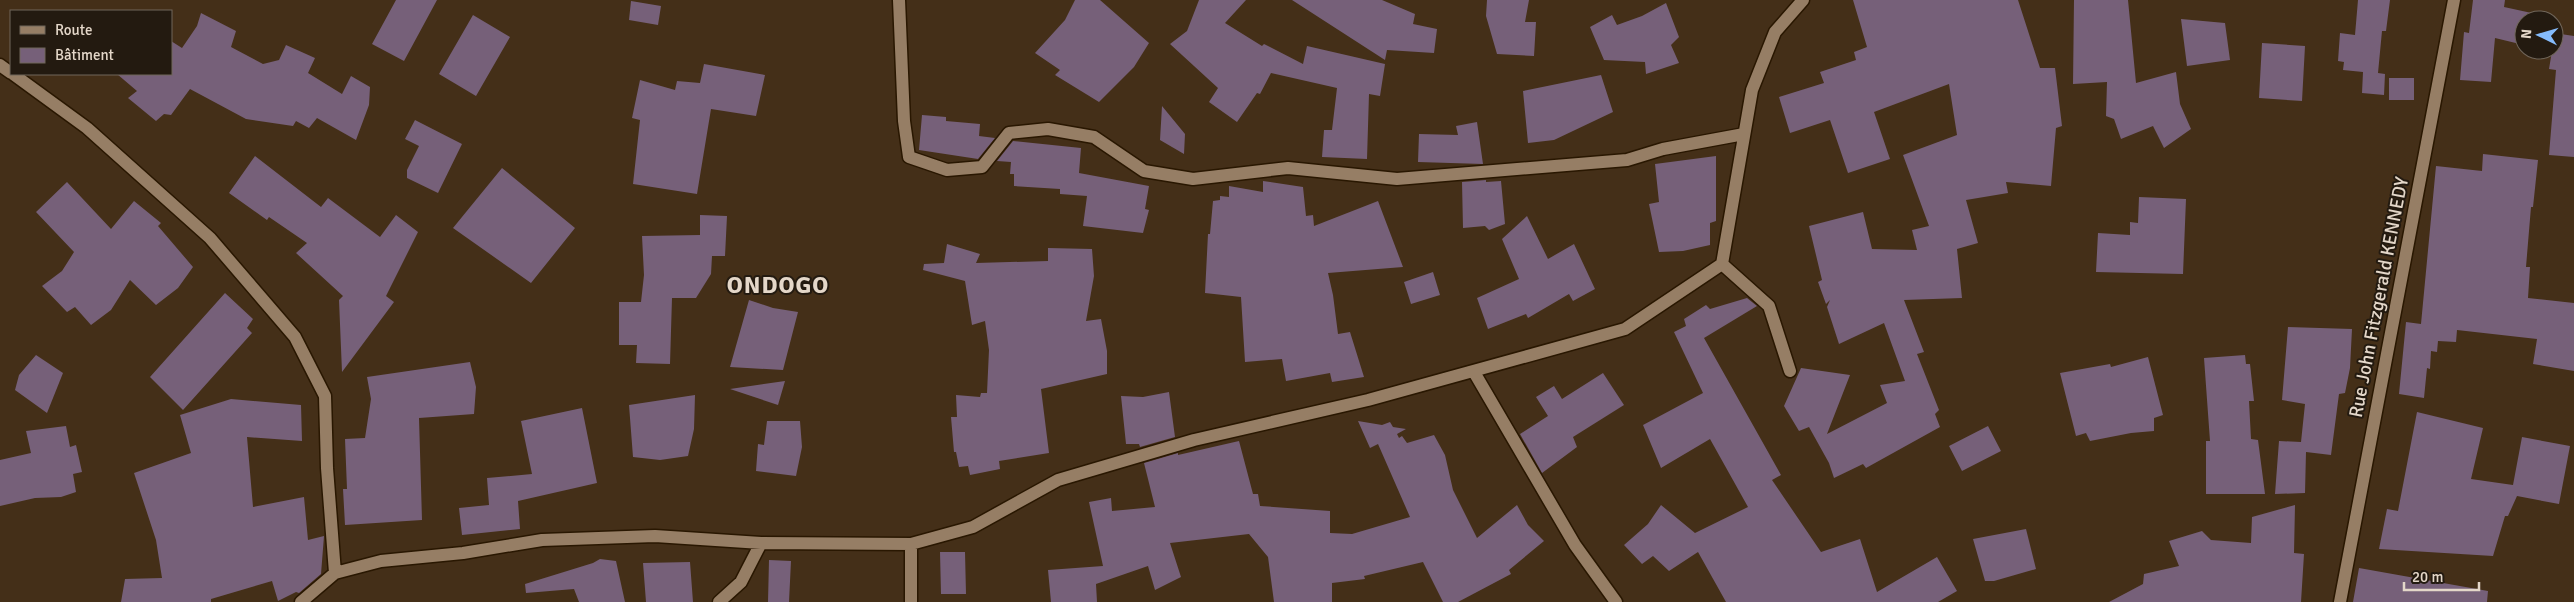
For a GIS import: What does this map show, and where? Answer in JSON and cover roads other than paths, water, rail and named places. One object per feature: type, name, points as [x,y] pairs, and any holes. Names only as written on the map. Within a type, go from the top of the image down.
[{"type":"street","points":[[899,0],[904,121],[908,156],[947,170],[982,167],[1009,133],[1048,129],[1094,136],[1144,171],[1193,179],[1288,168],[1397,179],[1426,177],[1627,160],[1663,149],[1744,134]]},
{"type":"street","points":[[301,602],[335,573],[381,561],[464,553],[542,540],[655,536],[761,543],[911,544],[973,527],[1058,480],[1194,440],[1474,372],[1625,329],[1722,264],[1752,90],[1775,32],[1802,0]]},
{"type":"street","name":"Rue John Fitzgerald KENNEDY","points":[[2340,602],[2454,0]]},
{"type":"street","points":[[15,75],[87,128],[210,238],[295,337],[325,396],[327,468],[335,573]]},
{"type":"street","points":[[1722,264],[1769,306],[1790,371]]},
{"type":"street","points":[[1474,372],[1575,545],[1616,602]]},
{"type":"street","points":[[720,602],[741,582],[761,543]]},
{"type":"street","points":[[911,544],[912,602]]},
{"type":"district","name":"ONDOGO","points":[[778,285]]}]
